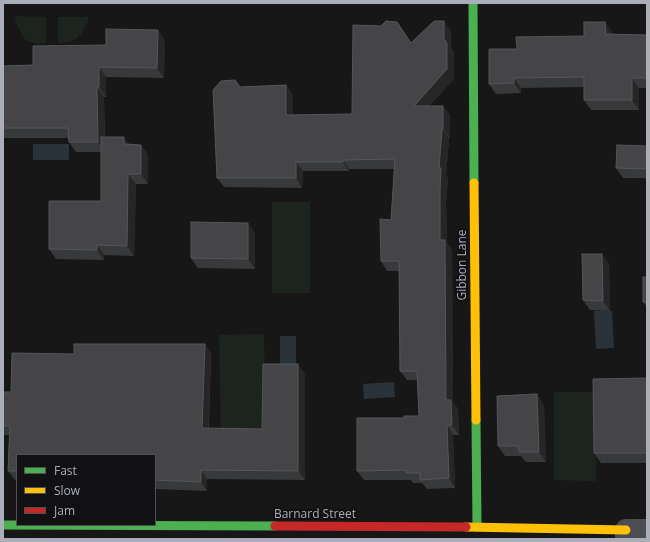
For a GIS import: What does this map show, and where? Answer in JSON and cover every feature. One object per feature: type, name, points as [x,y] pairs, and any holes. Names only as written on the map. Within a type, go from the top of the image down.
[{"type":"street","name":"Gibbon Lane","points":[[473,3],[477,527]]},
{"type":"street","name":"Barnard Street","points":[[3,525],[16,525]]},
{"type":"street","name":"Barnard Street","points":[[156,526],[477,527],[633,533]]},
{"type":"shaded area","points":[[15,16],[46,17],[46,43],[37,44],[25,40],[16,23]]},
{"type":"shaded area","points":[[58,17],[88,17],[88,21],[81,34],[76,39],[69,42],[58,43]]},
{"type":"shaded area","points":[[33,144],[69,144],[69,160],[33,160]]},
{"type":"shaded area","points":[[272,202],[310,202],[310,293],[272,293]]},
{"type":"shaded area","points":[[594,311],[612,311],[614,348],[596,349]]},
{"type":"shaded area","points":[[264,334],[266,436],[221,437],[219,335]]},
{"type":"shaded area","points":[[280,336],[296,336],[296,368],[280,368]]},
{"type":"shaded area","points":[[394,382],[395,397],[364,399],[363,384]]},
{"type":"shaded area","points":[[554,392],[596,392],[596,481],[554,480]]},
{"type":"building","points":[[386,21],[397,22],[411,43],[434,21],[444,21],[444,39],[447,43],[447,69],[414,106],[443,106],[443,129],[439,168],[441,168],[440,240],[445,240],[446,400],[451,400],[452,425],[447,425],[449,478],[420,480],[420,473],[406,473],[406,470],[357,471],[357,418],[404,418],[404,416],[419,416],[417,371],[400,371],[399,261],[381,261],[380,219],[391,220],[395,159],[343,160],[343,162],[296,162],[296,178],[217,178],[213,90],[221,81],[235,80],[240,87],[286,85],[286,115],[352,114],[353,25],[381,26]]},
{"type":"building","points":[[584,22],[605,22],[606,34],[647,35],[647,78],[632,78],[632,100],[584,100],[584,77],[514,78],[514,83],[489,84],[489,49],[517,49],[516,37],[584,36]]},
{"type":"building","points":[[106,29],[158,30],[157,68],[99,67],[99,87],[97,87],[98,142],[69,142],[68,128],[3,128],[3,66],[33,65],[33,46],[106,45]]},
{"type":"building","points":[[101,137],[124,137],[124,144],[141,145],[141,174],[128,174],[127,246],[97,245],[97,250],[49,249],[49,201],[101,201]]},
{"type":"building","points":[[617,145],[647,146],[647,169],[616,168]]},
{"type":"building","points":[[191,222],[248,223],[248,259],[191,258]]},
{"type":"building","points":[[582,254],[602,254],[603,301],[583,300]]},
{"type":"building","points":[[643,277],[647,277],[647,302],[643,302]]},
{"type":"building","points":[[74,344],[205,344],[202,428],[262,429],[263,364],[298,364],[298,471],[201,470],[201,482],[156,480],[156,454],[16,454],[16,471],[8,471],[10,426],[3,426],[3,392],[11,392],[12,353],[74,354]]},
{"type":"building","points":[[647,378],[647,453],[594,453],[593,379]]},
{"type":"building","points":[[537,394],[539,452],[519,452],[518,446],[498,446],[497,396]]},
{"type":"traffic: fast","points":[[473,3],[474,183]]},
{"type":"traffic: fast","points":[[476,420],[477,527]]},
{"type":"traffic: fast","points":[[3,525],[16,525]]},
{"type":"traffic: fast","points":[[156,526],[275,526]]},
{"type":"traffic: slow","points":[[474,183],[476,420]]},
{"type":"traffic: slow","points":[[466,527],[626,530]]},
{"type":"traffic: jam","points":[[275,526],[466,527]]}]
